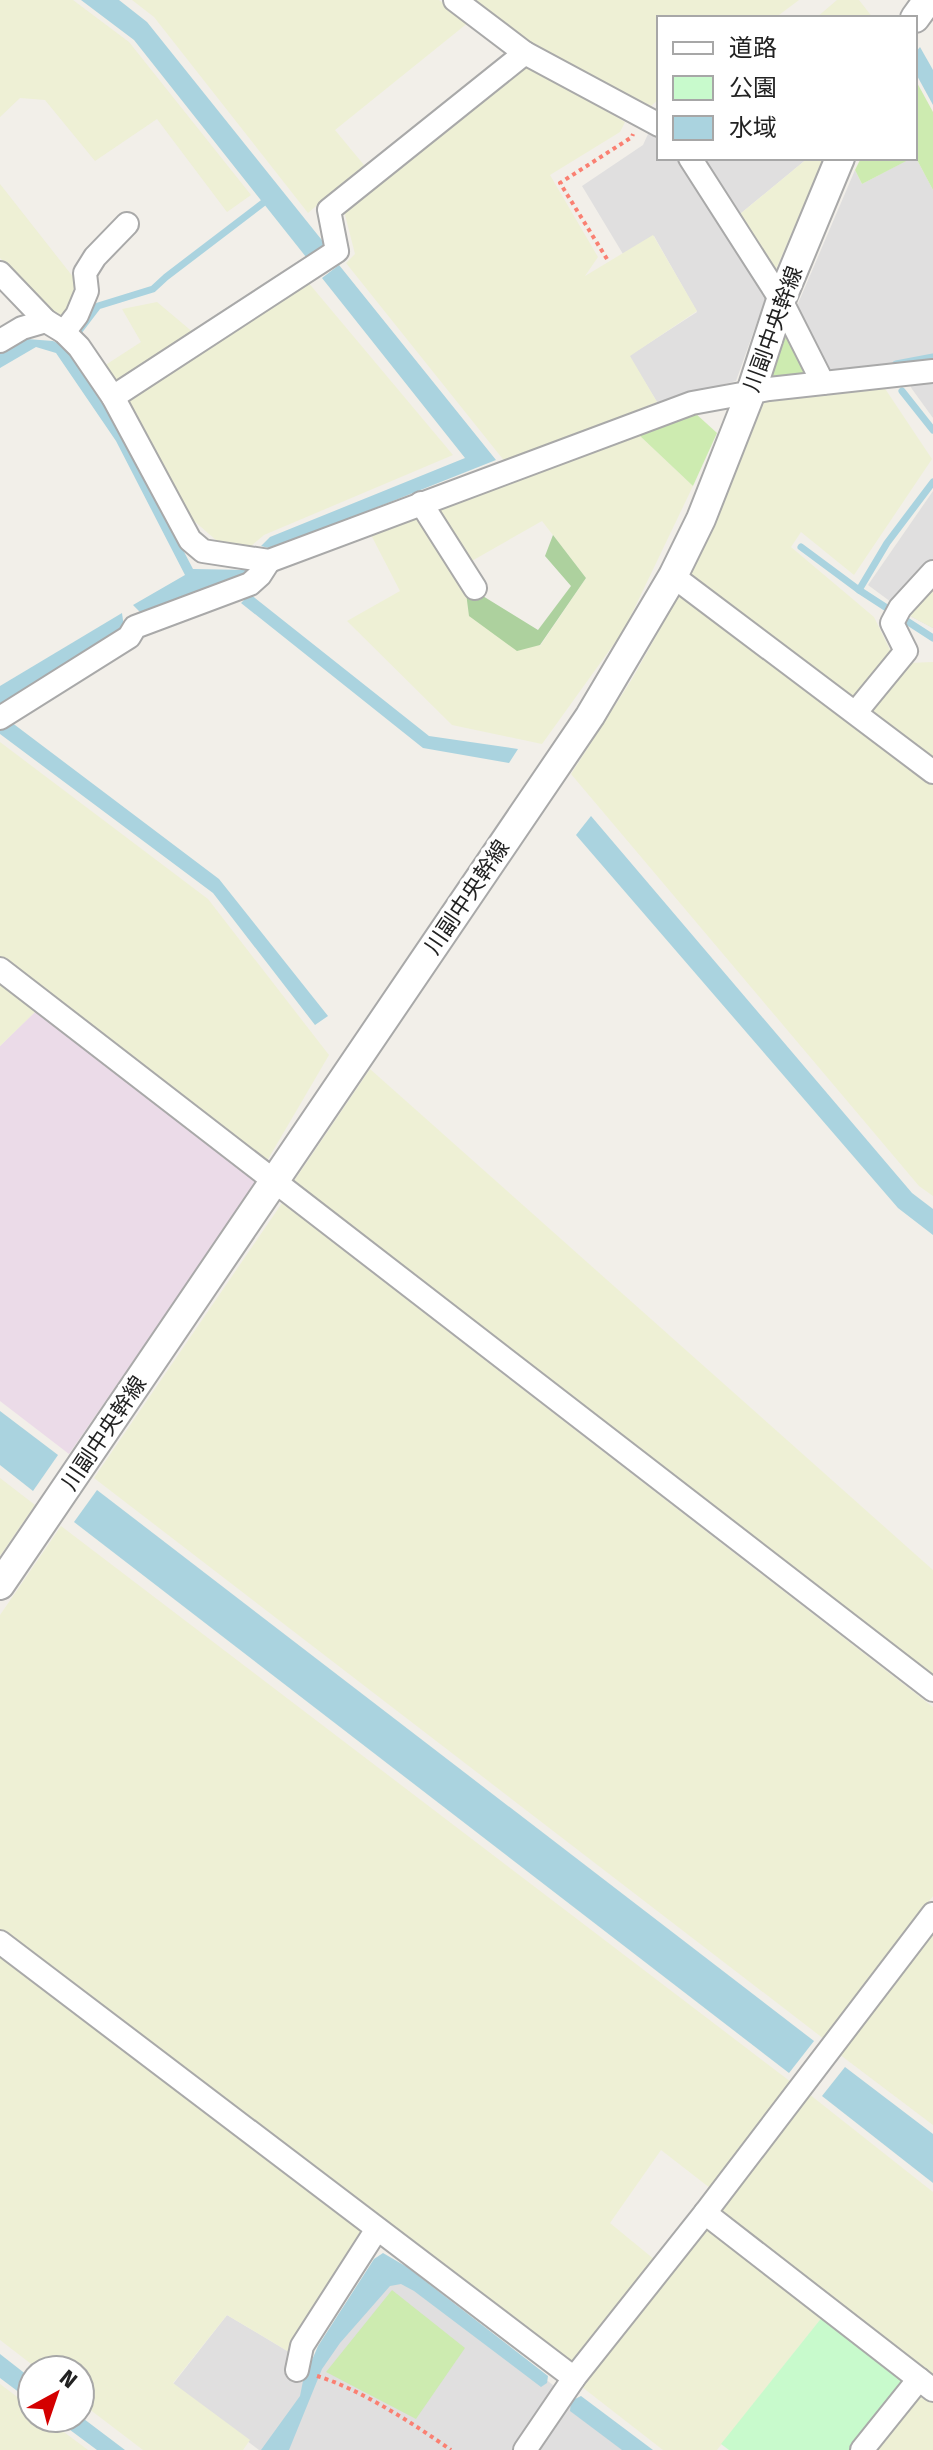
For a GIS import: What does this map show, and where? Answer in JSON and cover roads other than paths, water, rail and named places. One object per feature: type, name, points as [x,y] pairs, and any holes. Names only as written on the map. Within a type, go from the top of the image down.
[{"type":"street","points":[[455,0],[525,53],[649,121]]},
{"type":"street","points":[[113,397],[337,251],[329,210],[525,53]]},
{"type":"street","points":[[691,160],[781,300],[823,383]]},
{"type":"street","name":"川副中央幹線","points":[[0,1585],[590,716],[673,576],[701,519],[751,392],[781,300],[839,160]]},
{"type":"street","points":[[0,341],[22,328],[55,326],[77,315],[87,291],[85,273],[127,224]]},
{"type":"street","points":[[0,273],[79,347],[113,397],[190,540],[203,551],[269,561],[692,403],[751,392],[933,371]]},
{"type":"street","points":[[421,503],[475,588]]},
{"type":"street","points":[[0,718],[129,637],[135,627],[250,584],[269,561]]},
{"type":"street","points":[[856,712],[906,651],[896,616],[933,572]]},
{"type":"street","points":[[673,576],[933,772]]},
{"type":"street","points":[[0,969],[933,1690]]},
{"type":"street","points":[[525,2450],[574,2378],[705,2213],[933,1914]]},
{"type":"street","points":[[0,1942],[574,2378]]},
{"type":"street","points":[[705,2213],[926,2385],[862,2450]]},
{"type":"street","points":[[297,2370],[302,2346],[377,2229]]},
{"type":"water","points":[[81,0],[119,0],[147,22],[325,244],[306,257],[134,40]]},
{"type":"water","points":[[920,47],[933,70],[933,105],[917,76],[917,51]]},
{"type":"water","points":[[339,265],[496,460],[272,549],[261,546],[270,537],[465,458],[322,278]]},
{"type":"water","points":[[27,339],[53,341],[66,347],[125,439],[193,569],[247,570],[248,575],[142,614],[133,605],[185,575],[116,441],[56,353],[36,347],[0,368],[0,354]]},
{"type":"water","points":[[250,594],[429,736],[518,749],[509,763],[423,748],[241,603]]},
{"type":"water","points":[[122,613],[124,628],[0,704],[0,686]]},
{"type":"water","points":[[11,722],[219,879],[328,1016],[315,1025],[213,893],[0,734],[0,730]]},
{"type":"water","points":[[591,816],[912,1193],[933,1209],[933,1235],[898,1208],[576,835]]},
{"type":"water","points":[[0,1411],[58,1455],[33,1491],[0,1465]]},
{"type":"water","points":[[97,1490],[814,2041],[789,2073],[74,1522]]},
{"type":"water","points":[[845,2067],[933,2134],[933,2183],[822,2096]]},
{"type":"water","points":[[383,2253],[407,2267],[548,2376],[547,2383],[541,2387],[414,2291],[401,2284],[390,2286],[340,2343],[322,2369],[289,2450],[261,2450],[300,2396],[318,2346],[374,2259]]},
{"type":"water","points":[[0,2354],[16,2366],[16,2390],[0,2378]]},
{"type":"water","points":[[581,2396],[653,2450],[622,2450],[570,2411],[571,2401]]},
{"type":"water","points":[[96,2428],[125,2450],[97,2450],[76,2434],[96,2434]]},
{"type":"waterway","points":[[79,331],[98,306],[153,289],[263,203]]},
{"type":"waterway","points":[[896,364],[933,357]]},
{"type":"waterway","points":[[902,391],[933,430]]},
{"type":"waterway","points":[[859,590],[887,543],[933,482]]},
{"type":"waterway","points":[[801,547],[859,590],[933,638]]}]
